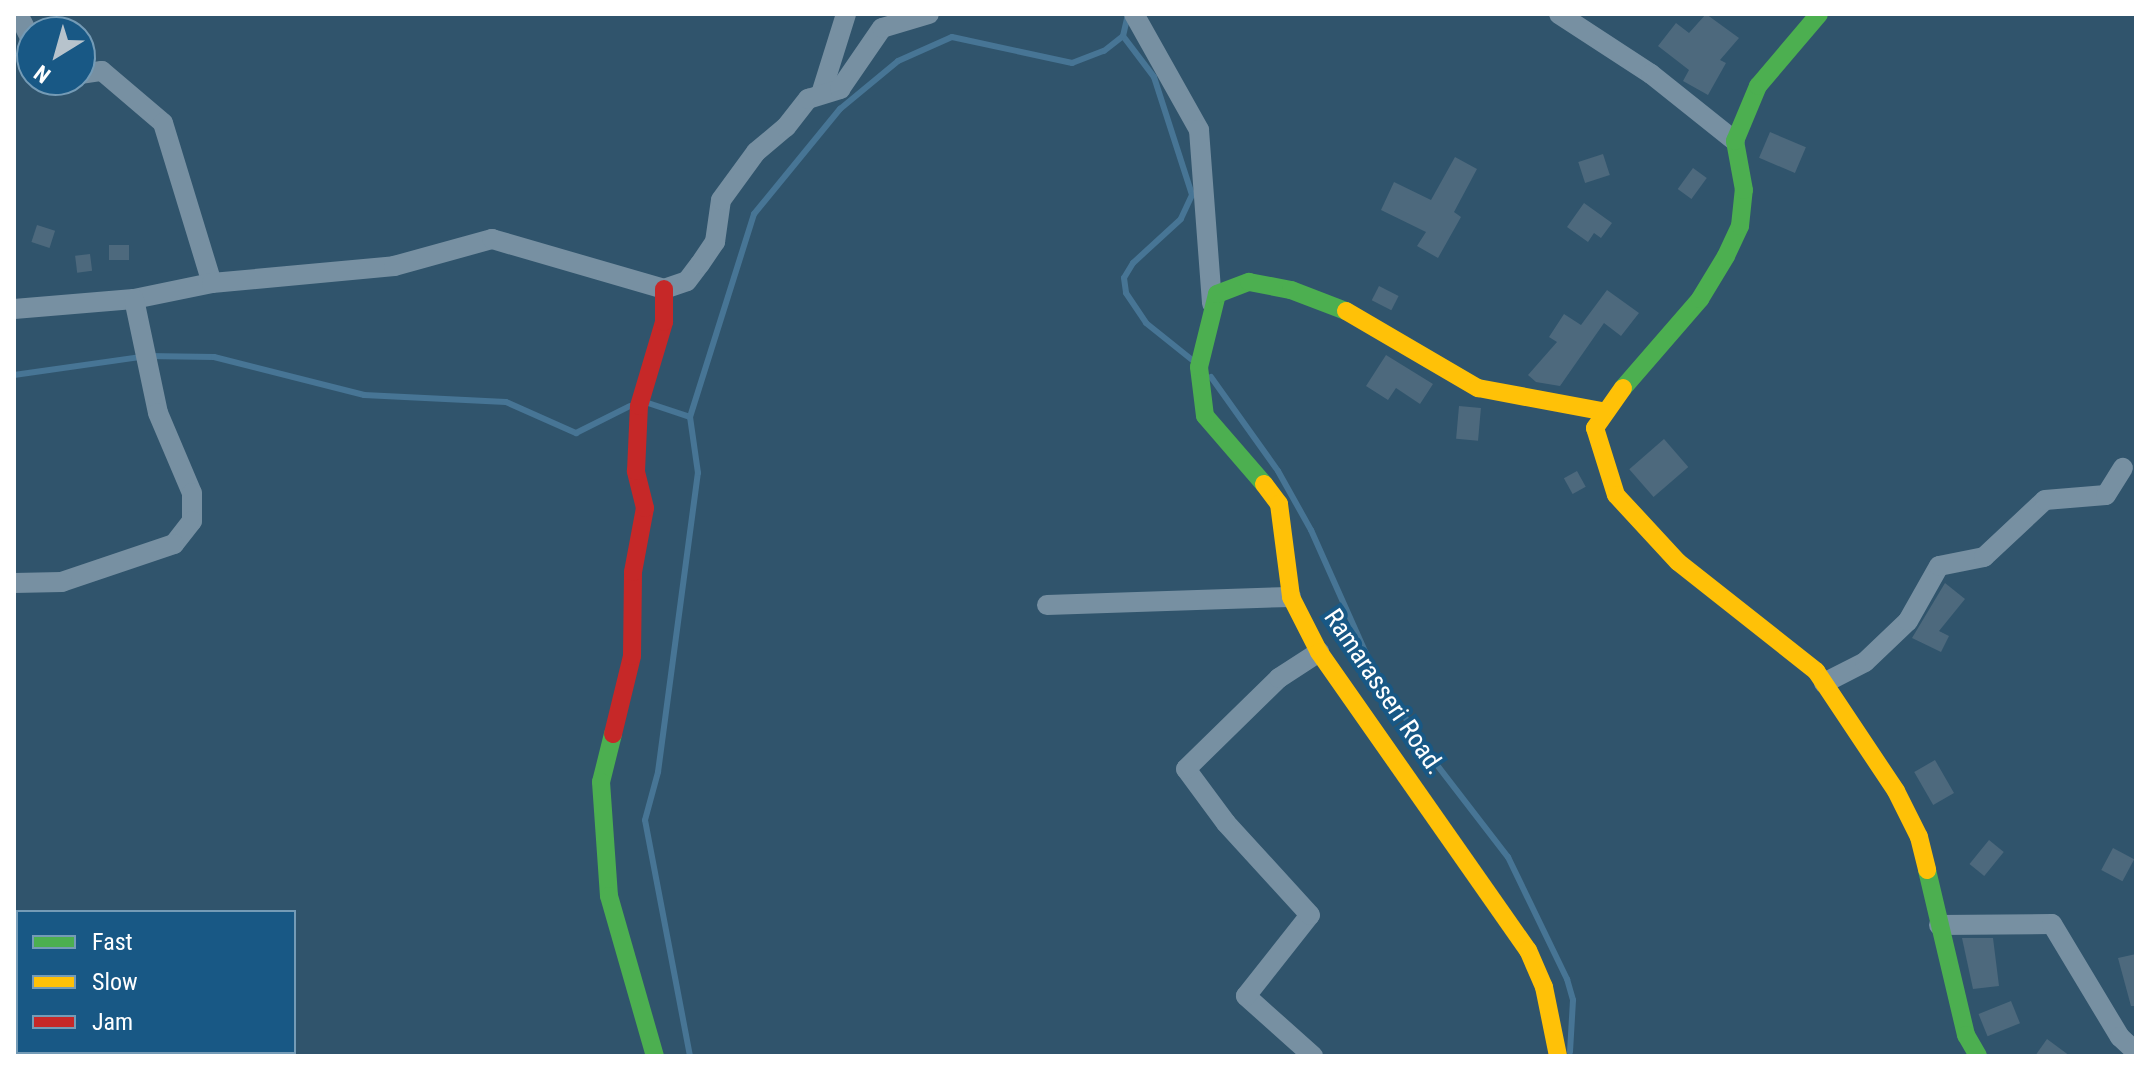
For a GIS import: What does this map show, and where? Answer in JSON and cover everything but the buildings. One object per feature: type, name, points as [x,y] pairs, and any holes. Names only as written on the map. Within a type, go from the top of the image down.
[{"type":"street","points":[[821,94],[846,14]]},
{"type":"street","points":[[14,309],[134,299],[212,283],[394,266],[444,248],[492,239],[664,289],[687,281],[715,242],[721,200],[739,171],[808,99],[840,89],[882,28],[929,14]]},
{"type":"street","points":[[1134,14],[1199,130],[1212,304]]},
{"type":"street","points":[[1559,14],[1651,74],[1735,141]]},
{"type":"street","points":[[1819,14],[1758,86],[1735,141],[1744,190],[1740,226],[1726,256],[1700,299],[1636,368],[1595,428],[1616,495],[1678,562],[1816,671],[1896,791],[1919,837],[1966,1035],[1978,1056]]},
{"type":"street","points":[[96,72],[102,71],[163,123],[212,283]]},
{"type":"street","points":[[1212,304],[1223,289],[1240,282],[1291,290],[1347,311],[1478,388],[1606,412]]},
{"type":"street","points":[[655,1056],[609,896],[602,777],[632,656],[633,572],[645,508],[636,471],[639,401],[664,322],[664,289]]},
{"type":"street","points":[[14,583],[62,582],[174,544],[192,521],[192,493],[158,413],[134,299]]},
{"type":"street","name":"Ramarasseri Road.","points":[[1212,304],[1199,367],[1203,411],[1279,504],[1291,597],[1319,652],[1528,950],[1544,987],[1558,1056]]},
{"type":"street","points":[[1824,683],[1865,662],[1908,621],[1939,566],[1984,557],[2045,500],[2106,495],[2123,468]]},
{"type":"street","points":[[1047,605],[1291,597]]},
{"type":"street","points":[[1313,1056],[1246,996],[1310,915],[1226,823],[1186,769],[1279,678],[1319,652]]},
{"type":"street","points":[[1939,925],[2052,924],[2120,1037],[2136,1052]]},
{"type":"waterway","points":[[690,1056],[645,820],[658,772],[698,473],[690,417],[754,214],[840,109],[898,61],[952,37],[1072,63],[1104,51],[1123,36],[1128,14]]},
{"type":"waterway","points":[[1123,36],[1154,77],[1192,195],[1181,219],[1133,263],[1124,278],[1126,293],[1146,323],[1191,359]]},
{"type":"waterway","points":[[14,375],[147,356],[214,357],[364,395],[506,402],[576,433],[630,406]]},
{"type":"waterway","points":[[1211,377],[1278,471],[1311,530],[1369,660],[1427,752],[1508,857],[1567,979],[1573,1000],[1570,1052]]},
{"type":"waterway","points":[[648,403],[690,417]]},
{"type":"traffic: fast","points":[[1623,388],[1700,299],[1726,256],[1740,226],[1744,190],[1735,141],[1758,86],[1819,14]]},
{"type":"traffic: fast","points":[[1264,484],[1205,416],[1199,367],[1217,294],[1249,282],[1291,290],[1346,311]]},
{"type":"traffic: fast","points":[[613,734],[601,782],[609,896],[655,1056]]},
{"type":"traffic: fast","points":[[1927,870],[1966,1035],[1978,1056]]},
{"type":"traffic: slow","points":[[1346,311],[1478,388],[1606,412]]},
{"type":"traffic: slow","points":[[1623,388],[1595,428],[1616,495],[1678,562],[1816,671],[1896,791],[1919,837],[1927,870]]},
{"type":"traffic: slow","points":[[1264,484],[1279,504],[1291,597],[1319,652],[1528,950],[1544,987],[1558,1056]]},
{"type":"traffic: jam","points":[[613,734],[632,656],[633,572],[645,508],[636,471],[639,406],[664,322],[664,289]]}]
